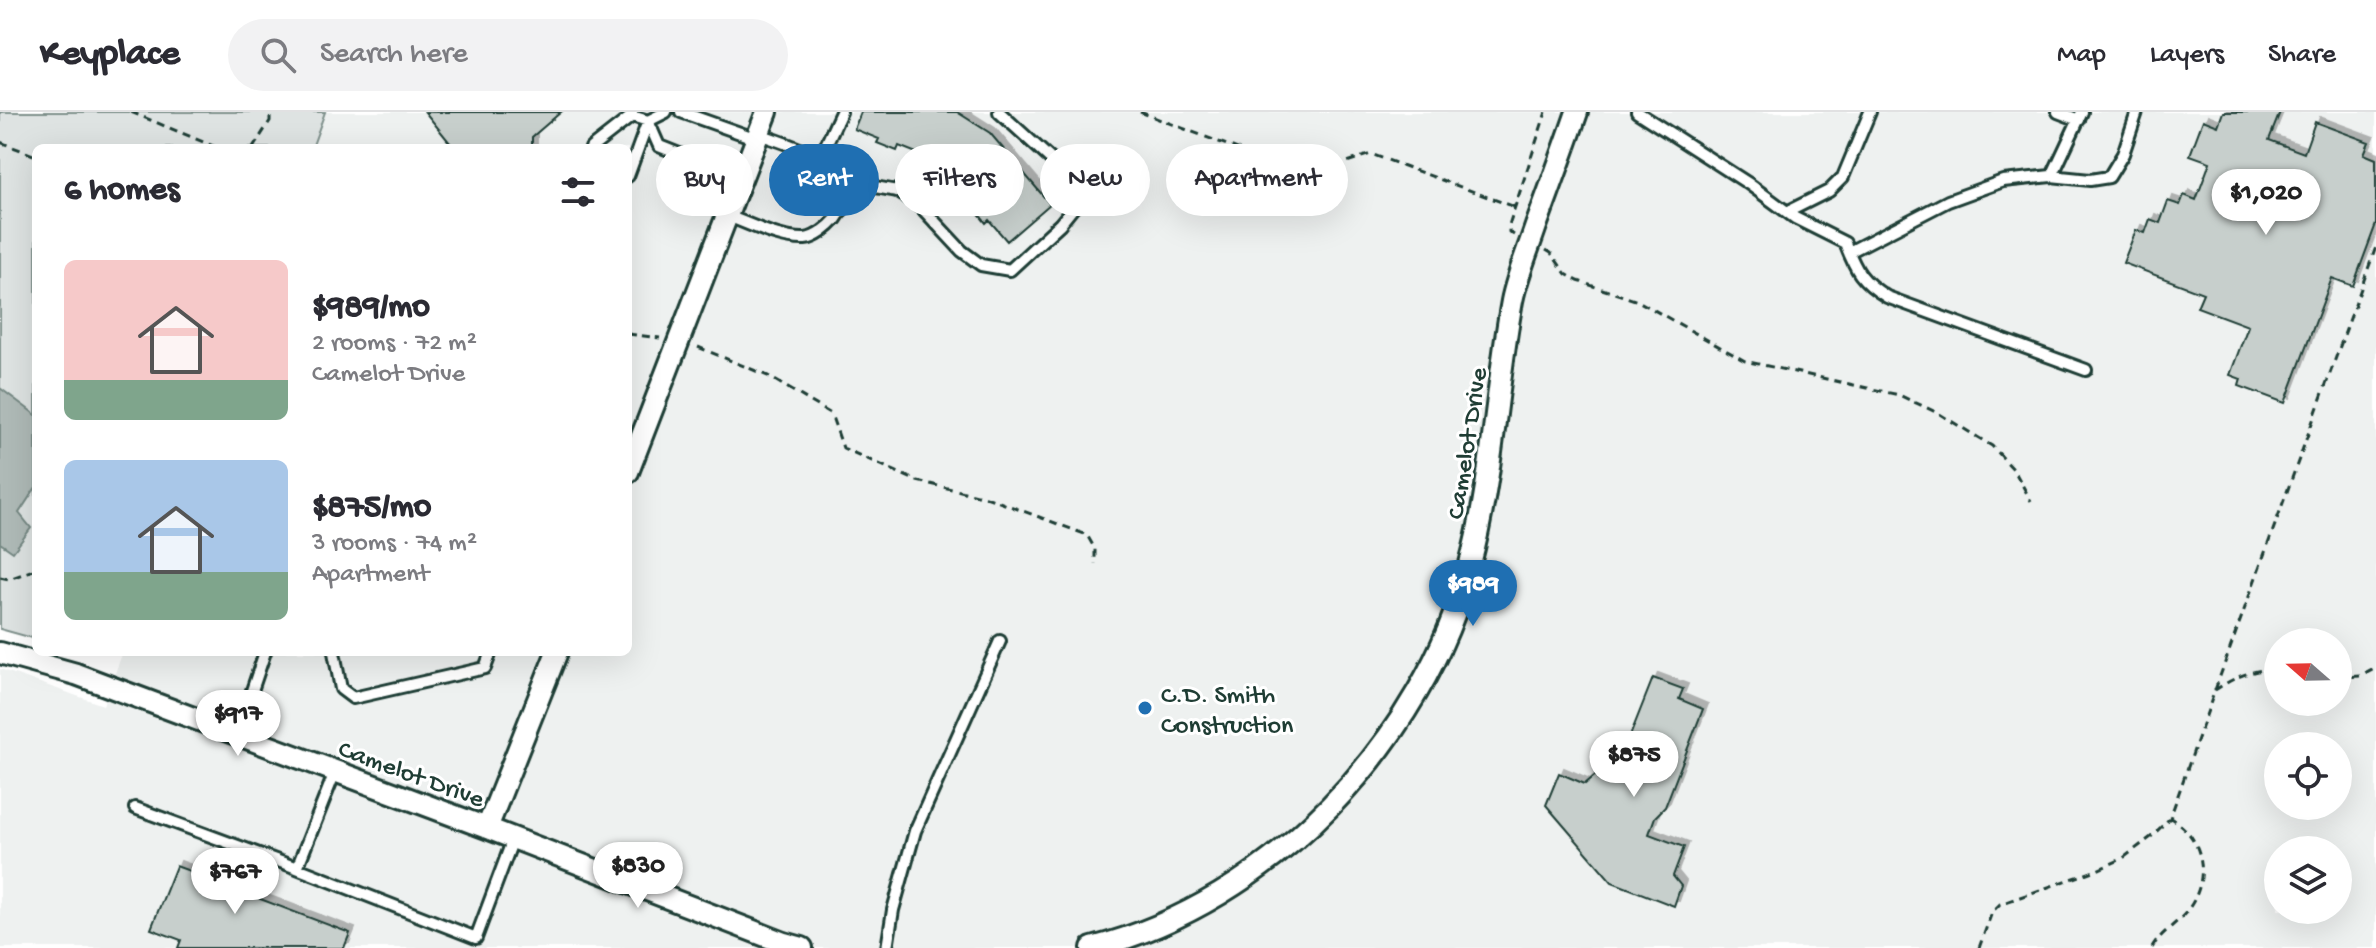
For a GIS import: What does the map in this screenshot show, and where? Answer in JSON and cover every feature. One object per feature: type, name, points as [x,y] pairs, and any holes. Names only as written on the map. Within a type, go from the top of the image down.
[{"type":"street","points":[[753,150],[767,112]]},
{"type":"street","name":"Camelot Drive","points":[[1092,948],[1199,906],[1264,864],[1322,814],[1367,763],[1407,711],[1425,681],[1451,626],[1470,567],[1479,528],[1513,298],[1577,112]]},
{"type":"street","points":[[632,462],[727,216]]},
{"type":"street","name":"Camelot Drive","points":[[0,653],[76,674],[802,948]]},
{"type":"street","points":[[487,828],[555,656]]},
{"type":"lane","points":[[632,165],[648,121],[666,112]]},
{"type":"lane","points":[[681,112],[779,144]]},
{"type":"lane","points":[[826,144],[841,112]]},
{"type":"lane","points":[[879,188],[897,191],[921,207],[962,251],[981,265],[1010,270],[1060,224],[1077,203],[1078,190],[1056,164],[999,112]]},
{"type":"lane","points":[[1637,112],[1787,212],[1845,243],[1865,284],[1887,297],[2086,370]]},
{"type":"lane","points":[[1787,212],[1829,191],[1843,177],[1870,112]]},
{"type":"lane","points":[[2052,176],[2080,116],[2058,112]]},
{"type":"lane","points":[[1849,252],[1948,201],[2003,181],[2052,176],[2090,180],[2109,177],[2123,154],[2137,112]]},
{"type":"lane","points":[[596,144],[632,114],[648,121],[658,144]]},
{"type":"lane","points":[[727,216],[778,234],[811,238],[837,216]]},
{"type":"lane","points":[[887,948],[893,910],[915,831],[1000,641]]},
{"type":"lane","points":[[237,735],[264,656]]},
{"type":"lane","points":[[335,656],[341,689],[353,698],[485,668],[490,656]]},
{"type":"lane","points":[[297,868],[335,772]]},
{"type":"lane","points":[[135,808],[297,868],[474,943],[513,839]]},
{"type":"path","points":[[131,112],[208,144]]},
{"type":"path","points":[[256,144],[270,121],[270,112]]},
{"type":"path","points":[[1140,112],[1314,178],[1371,154],[1515,207]]},
{"type":"path","points":[[1546,112],[1509,232],[1551,253],[1566,274],[1578,281],[1638,301],[1745,361],[1899,395],[1938,413],[1992,446],[2014,470],[2031,501]]},
{"type":"path","points":[[0,142],[32,154]]},
{"type":"path","points":[[1979,948],[1985,926],[2000,904],[2122,859],[2170,818],[2376,247]]},
{"type":"path","points":[[632,334],[680,339],[768,376],[831,414],[843,448],[917,481],[986,497],[1087,535],[1095,549],[1095,564]]},
{"type":"path","points":[[0,577],[9,579],[32,570]]},
{"type":"path","points":[[2352,676],[2361,676],[2376,668]]},
{"type":"path","points":[[2215,690],[2246,673],[2264,669]]},
{"type":"path","points":[[2152,948],[2190,907],[2201,875],[2200,858],[2190,832],[2170,818]]},
{"type":"shaded area","points":[[0,112],[325,112],[313,144],[32,144],[32,638],[0,629]]},
{"type":"shaded area","points":[[325,112],[2376,112],[2376,948],[0,948],[0,669],[103,705],[121,656],[632,656],[632,144],[313,144]]},
{"type":"shaded area","points":[[0,388],[32,412],[32,493],[19,513],[31,528],[13,552],[0,543]]},
{"type":"building","points":[[425,112],[561,112],[532,137],[532,144],[451,144]]},
{"type":"building","points":[[861,112],[957,112],[990,133],[999,144],[895,144],[895,150],[877,143],[879,139],[854,129]]},
{"type":"building","points":[[2223,112],[2280,112],[2269,140],[2304,153],[2315,122],[2369,142],[2364,154],[2376,159],[2376,224],[2353,286],[2332,278],[2285,403],[2239,386],[2241,379],[2230,375],[2248,326],[2197,307],[2203,293],[2123,263],[2136,230],[2145,233],[2150,219],[2160,223],[2168,201],[2180,205],[2184,195],[2196,200],[2210,162],[2190,155],[2203,120],[2218,126]]},
{"type":"building","points":[[1024,173],[1040,192],[1040,213],[1007,241],[989,220],[986,223],[980,216],[1024,216]]},
{"type":"building","points":[[1653,678],[1683,689],[1679,699],[1703,709],[1665,807],[1655,817],[1649,834],[1684,847],[1673,876],[1681,886],[1674,906],[1612,882],[1546,805],[1559,773],[1585,784],[1598,773],[1613,779]]},
{"type":"building","points":[[224,859],[237,864],[233,875],[244,879],[239,891],[350,933],[344,948],[178,948],[181,940],[151,929],[176,866],[206,877],[210,866],[220,870]]},
{"type":"place","name":"C.D. Smith Construction","points":[[1145,708]]}]
